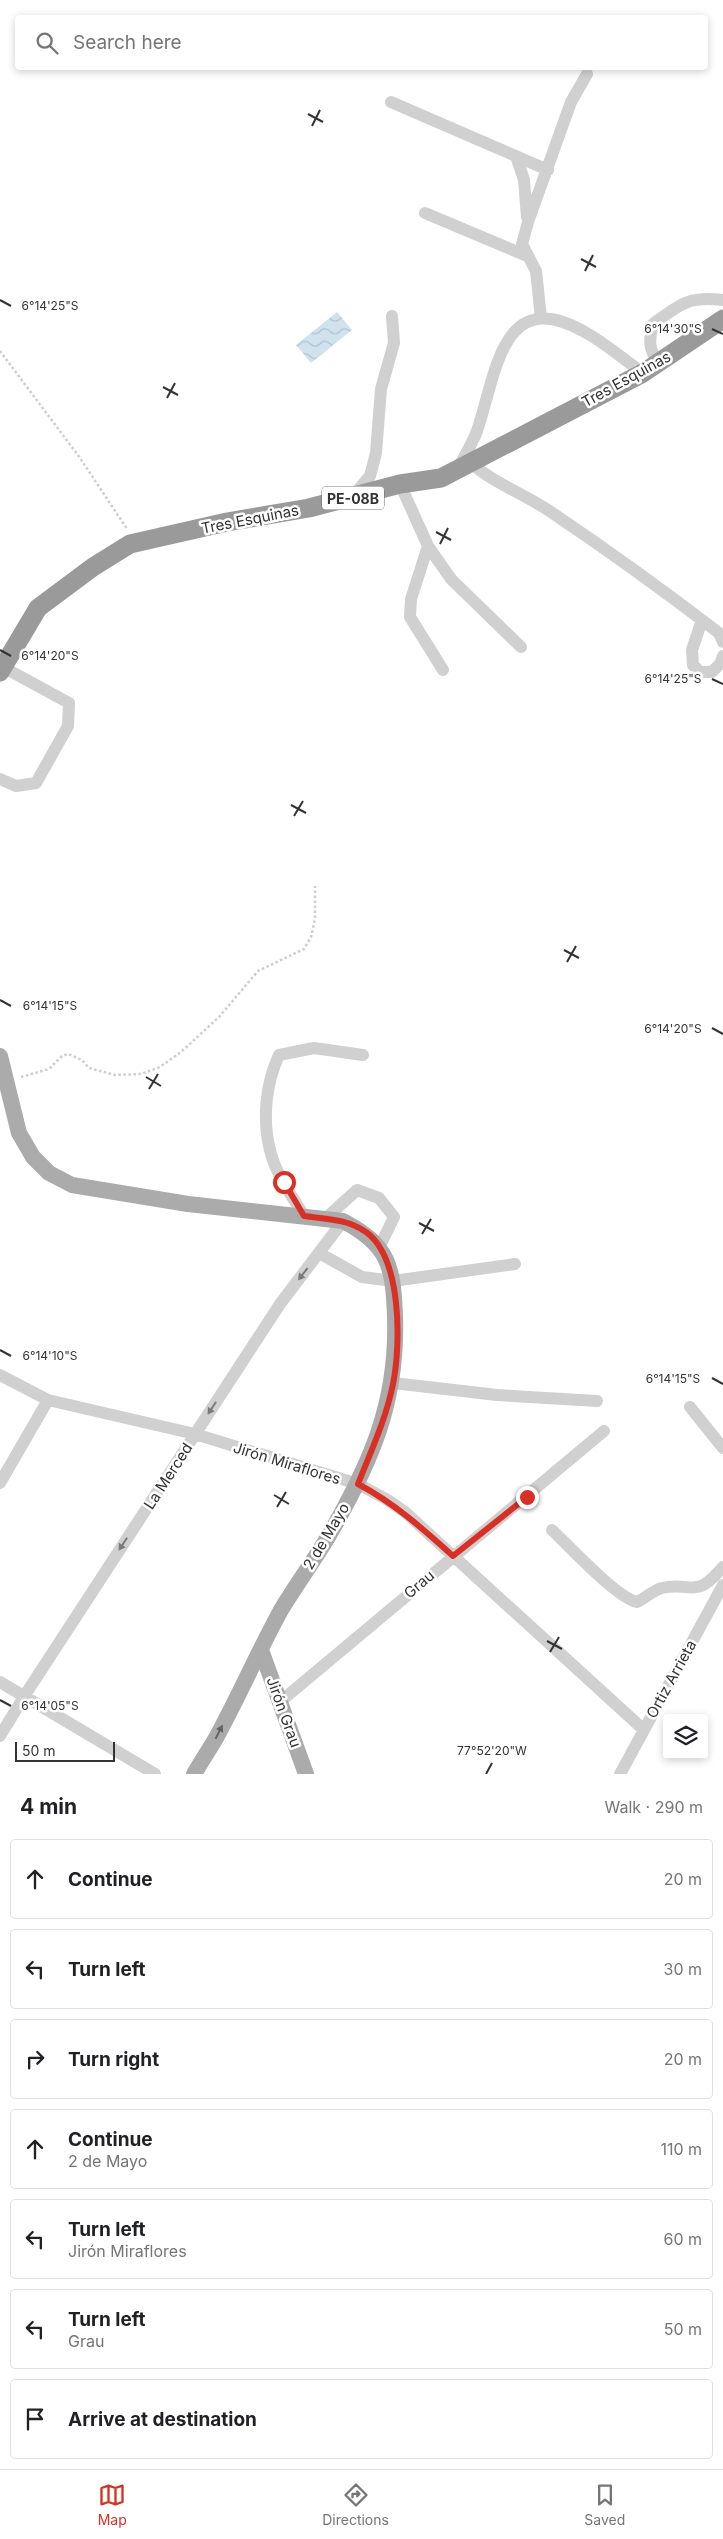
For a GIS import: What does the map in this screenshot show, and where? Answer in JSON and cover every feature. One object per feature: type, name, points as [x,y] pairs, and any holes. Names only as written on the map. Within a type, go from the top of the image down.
[{"type":"highway","name":"Tres Esquinas","points":[[2,669],[38,608],[93,567],[130,544],[352,498],[400,484],[441,478],[659,363],[723,319]]},
{"type":"main road","points":[[0,1056],[6,1090],[19,1133],[33,1157],[49,1173],[72,1185],[188,1204],[343,1221],[366,1232],[380,1246]]},
{"type":"main road","name":"2 de Mayo","points":[[194,1774],[216,1738],[292,1591],[327,1538],[358,1484],[380,1429],[393,1383],[396,1351],[391,1276],[380,1246]]},
{"type":"main road","name":"Jirón Grau","points":[[261,1650],[306,1774]]},
{"type":"street","points":[[541,318],[536,272],[522,244],[528,222],[571,102],[587,74]]},
{"type":"street","points":[[391,102],[548,170]]},
{"type":"street","points":[[516,156],[524,180],[528,222]]},
{"type":"street","points":[[425,213],[527,256]]},
{"type":"street","points":[[659,363],[652,354],[649,345],[652,324],[676,306],[696,298],[723,300]]},
{"type":"street","points":[[352,498],[370,476],[376,453],[382,389],[394,343],[392,316]]},
{"type":"street","points":[[643,372],[583,331],[555,319],[541,318],[529,320],[512,332],[501,352],[464,465],[481,472],[546,509],[662,588],[722,636]]},
{"type":"street","points":[[400,484],[428,546],[451,579],[521,647]]},
{"type":"street","points":[[428,546],[410,599],[410,616],[443,670]]},
{"type":"street","points":[[702,620],[692,650],[693,665],[700,672],[712,672],[720,664],[723,656]]},
{"type":"street","points":[[0,779],[16,786],[36,784],[68,726],[69,703],[2,669]]},
{"type":"street","points":[[304,1216],[270,1151],[266,1118],[270,1074],[279,1055],[314,1048],[364,1055]]},
{"type":"street","points":[[325,1219],[357,1190],[379,1198],[394,1217],[380,1246]]},
{"type":"street","name":"La Merced","points":[[0,1736],[280,1304],[343,1221]]},
{"type":"street","points":[[319,1253],[362,1277],[515,1264]]},
{"type":"street","name":"Jirón Miraflores","points":[[0,1375],[48,1400],[195,1434],[358,1484],[386,1499],[405,1512],[644,1730]]},
{"type":"street","points":[[393,1383],[516,1396],[597,1401]]},
{"type":"street","points":[[0,1483],[48,1400]]},
{"type":"street","points":[[690,1407],[723,1448]]},
{"type":"street","name":"Grau","points":[[281,1701],[604,1431]]},
{"type":"street","points":[[552,1530],[618,1591],[630,1600],[637,1602],[661,1588],[698,1588],[705,1585],[723,1568]]},
{"type":"street","name":"Ortiz Arrieta","points":[[620,1774],[723,1585]]},
{"type":"street","points":[[0,1682],[25,1695],[155,1774]]},
{"type":"path","points":[[0,351],[113,505],[126,529],[130,544]]},
{"type":"path","points":[[6,1090],[49,1069],[62,1056],[68,1054],[74,1054],[89,1068],[115,1075],[141,1074],[160,1067],[181,1052],[219,1017],[258,971],[304,949],[313,931],[315,886]]},
{"type":"water","points":[[337,312],[352,330],[311,363],[296,345]]},
{"type":"route","points":[[284,1182],[304,1216],[343,1221],[366,1232],[380,1246],[393,1281],[396,1351],[393,1383],[380,1429],[358,1484],[405,1512],[453,1556],[527,1497]]}]
